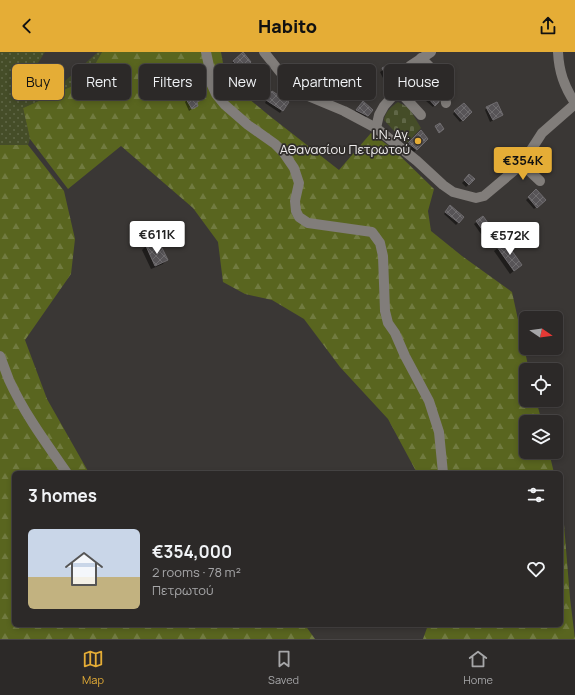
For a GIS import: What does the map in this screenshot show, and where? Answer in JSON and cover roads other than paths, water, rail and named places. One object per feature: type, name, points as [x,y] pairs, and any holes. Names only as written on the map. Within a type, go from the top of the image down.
[{"type":"street","points":[[206,52],[211,83],[216,94],[225,105],[248,126],[275,144],[283,152],[294,168],[299,183],[295,201],[296,210],[299,217],[308,223],[372,232],[380,243],[385,311],[388,322],[429,401],[439,432],[443,471]]},
{"type":"street","points":[[264,52],[280,72],[308,96],[344,111],[376,128],[417,161],[443,185],[453,192],[476,198],[484,196],[522,164],[542,133],[575,103],[562,78],[558,62],[558,52]]},
{"type":"street","points":[[413,64],[431,52]]},
{"type":"street","points":[[421,58],[427,64]]},
{"type":"street","points":[[376,128],[379,115],[389,100]]},
{"type":"street","points":[[407,100],[421,115]]},
{"type":"street","points":[[522,164],[540,181]]},
{"type":"street","points":[[0,356],[10,380],[28,414],[66,471]]},
{"type":"place","name":"Ι.Ν. Αγ. Αθανασίου Πετρωτού","points":[[418,141]]}]
